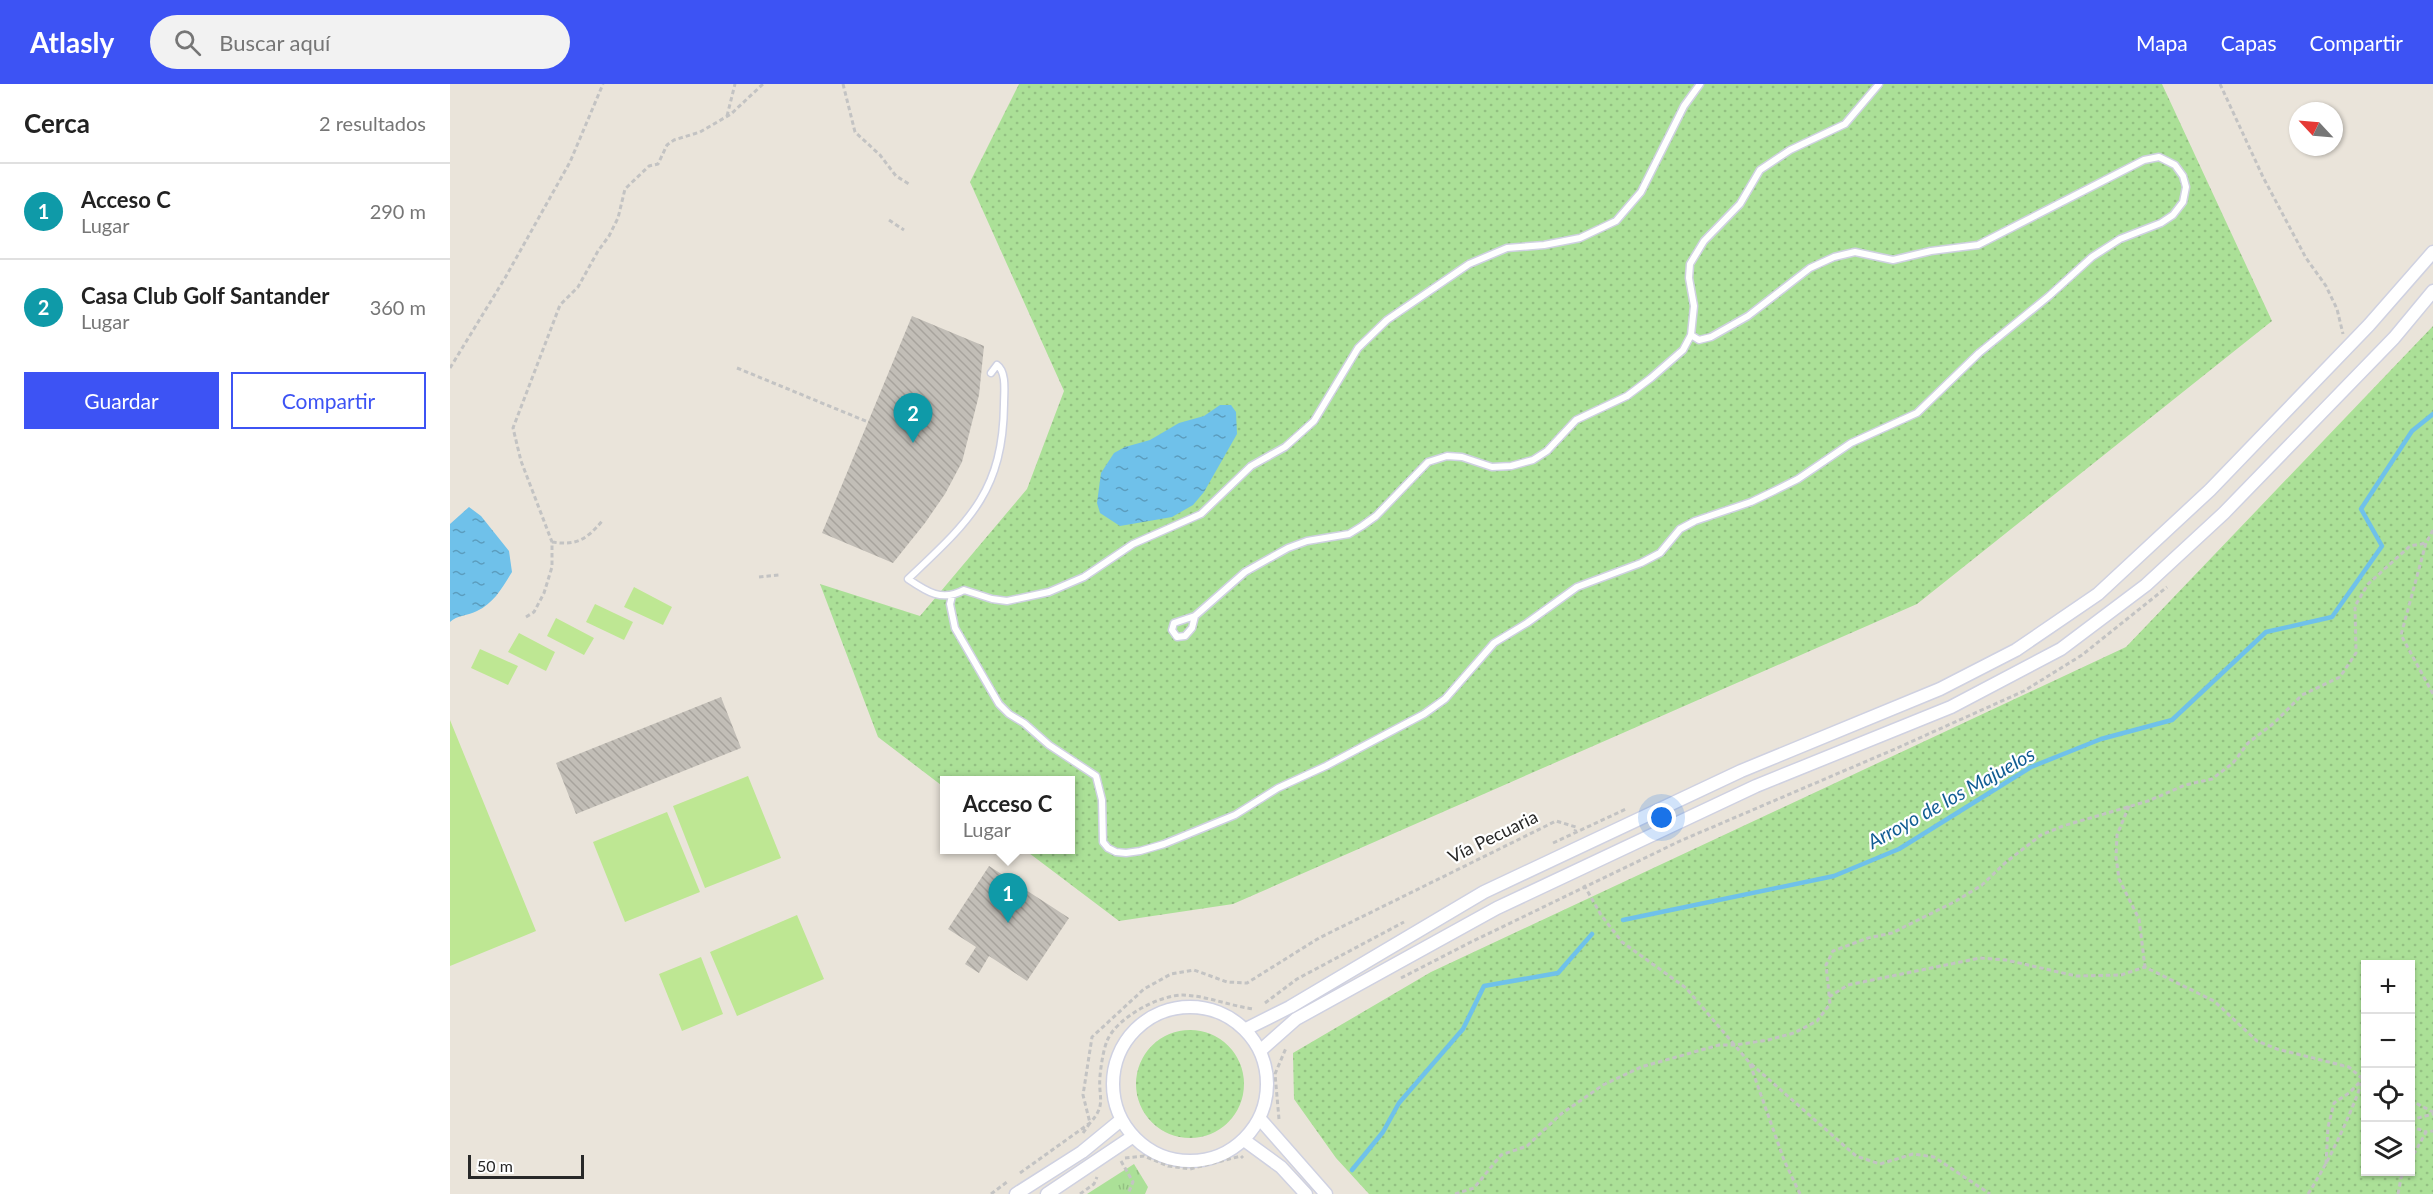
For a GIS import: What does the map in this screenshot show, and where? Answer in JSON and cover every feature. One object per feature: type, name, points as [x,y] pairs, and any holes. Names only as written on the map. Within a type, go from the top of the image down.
[{"type":"street","points":[[1246,1029],[1290,1007],[1484,892],[1741,771],[1940,689],[2016,650],[2098,594],[2210,490],[2347,340],[2433,252]]},
{"type":"street","points":[[1261,1050],[1296,1019],[1497,908],[1755,786],[1952,706],[2061,649],[2146,585],[2224,513],[2394,338],[2433,291]]},
{"type":"street","points":[[1187,1006],[1215,1010],[1246,1029],[1261,1050],[1267,1069],[1268,1095],[1260,1119],[1244,1140],[1215,1158],[1185,1162],[1154,1153],[1132,1137],[1121,1120],[1113,1100],[1114,1066],[1127,1037],[1158,1012],[1187,1006]]},
{"type":"street","points":[[1260,1119],[1326,1194]]},
{"type":"street","points":[[1016,1194],[1082,1152],[1121,1120]]},
{"type":"street","points":[[1047,1194],[1132,1137]]},
{"type":"street","points":[[1244,1140],[1281,1167],[1306,1194]]},
{"type":"lane","points":[[991,373],[997,364],[1001,368],[1005,388],[1004,426],[999,461],[986,491],[969,518],[908,579],[927,592],[951,596],[964,590],[1007,601],[1049,592],[1084,577],[1133,544],[1201,514],[1251,466],[1285,447],[1314,421],[1358,348],[1387,321],[1469,264],[1507,248],[1544,245],[1580,238],[1616,221],[1641,192],[1684,106],[1700,84]]},
{"type":"lane","points":[[1195,616],[1245,572],[1288,548],[1307,541],[1349,534],[1362,526],[1376,516],[1428,462],[1447,456],[1462,457],[1491,467],[1511,466],[1533,460],[1548,451],[1576,420],[1627,396],[1651,378],[1683,350],[1691,335],[1694,306],[1689,278],[1690,264],[1704,241],[1740,204],[1760,170],[1790,150],[1845,124],[1879,84]]},
{"type":"lane","points":[[951,596],[950,604],[955,628],[999,704],[1049,745],[1096,777],[1102,800],[1103,842],[1108,848],[1126,853],[1164,844],[1235,815],[1288,783],[1326,766],[1424,714],[1445,699],[1494,643],[1543,612],[1576,587],[1641,563],[1660,553],[1680,529],[1774,491],[1798,479],[1851,443],[1917,413],[1979,353],[2049,296],[2092,257],[2120,239],[2161,223],[2173,214],[2183,202],[2186,187],[2183,176],[2175,165],[2159,157],[2144,160],[1978,245],[1931,251],[1893,260],[1856,252],[1834,257],[1810,268],[1769,302],[1711,337],[1699,340],[1691,335]]},
{"type":"path","points":[[450,368],[505,278],[570,162],[603,84]]},
{"type":"path","points":[[727,116],[735,84]]},
{"type":"path","points":[[526,617],[534,612],[544,593],[552,567],[552,542],[521,461],[513,428],[548,334],[561,305],[578,287],[609,236],[618,218],[626,189],[649,166],[658,164],[667,145],[674,140],[700,132],[727,116],[763,84]]},
{"type":"path","points":[[843,84],[855,132],[880,154],[896,176],[909,184]]},
{"type":"path","points":[[2220,84],[2256,161],[2306,258],[2337,309],[2347,340]]},
{"type":"path","points":[[889,220],[904,230]]},
{"type":"path","points":[[2347,340],[2352,328]]},
{"type":"path","points":[[737,368],[868,422]]},
{"type":"path","points":[[552,542],[578,542],[590,536],[603,520]]},
{"type":"path","points":[[2433,530],[2426,543],[2401,634],[2433,694]]},
{"type":"path","points":[[1455,1194],[1474,1188],[1501,1155],[1527,1146],[1561,1114],[1603,1085],[1641,1067],[1719,1045],[1768,1040],[1794,1033],[1817,1020],[1830,1004],[1826,965],[1833,951],[1868,938],[1892,933],[1956,901],[1982,885],[2005,863],[2041,835],[2063,826],[2148,801],[2185,785],[2212,779],[2233,763],[2248,743],[2274,723],[2302,695],[2340,677],[2356,653],[2355,606],[2368,584],[2410,546],[2426,543]]},
{"type":"path","points":[[759,577],[779,575]]},
{"type":"path","points":[[1544,848],[1575,831],[1635,804]]},
{"type":"path","points":[[2129,806],[2117,835],[2116,857],[2120,879],[2139,919],[2145,967]]},
{"type":"path","name":"Vía Pecuaria","points":[[1090,1123],[1083,1095],[1092,1037],[1144,988],[1171,974],[1194,970],[1227,982],[1247,983],[1319,938],[1556,821],[1576,827],[1575,831]]},
{"type":"path","points":[[1566,854],[1575,831]]},
{"type":"path","points":[[1576,871],[1601,915],[1622,942],[1686,988],[1749,1062],[1856,1156],[1880,1164],[1913,1154],[1934,1157],[1990,1194]]},
{"type":"path","points":[[1264,1004],[1297,979],[1413,917]]},
{"type":"path","points":[[1829,997],[1848,985],[1980,958],[2006,960],[2076,976],[2121,975],[2145,967],[2214,1001],[2257,1041],[2277,1049],[2349,1067],[2361,1077]]},
{"type":"path","points":[[1082,1152],[1076,1142],[1099,1113],[1100,1077],[1108,1039],[1128,1016],[1167,996],[1183,995],[1210,998],[1235,1007],[1256,1010]]},
{"type":"path","points":[[1749,1062],[1784,1160],[1800,1194]]},
{"type":"path","points":[[2326,1167],[2328,1127],[2334,1103],[2361,1083]]},
{"type":"path","points":[[2308,1194],[2326,1167],[2361,1089]]},
{"type":"path","points":[[2415,1103],[2433,1113]]},
{"type":"path","points":[[2415,1118],[2433,1113]]},
{"type":"path","points":[[1019,1174],[1090,1123]]},
{"type":"path","points":[[2415,1128],[2427,1132],[2433,1131]]},
{"type":"path","points":[[2415,1152],[2427,1132]]},
{"type":"path","points":[[1112,1164],[1120,1159],[1144,1156],[1168,1166],[1190,1169],[1240,1156],[1248,1161]]},
{"type":"path","points":[[1120,1159],[1133,1182],[1128,1194]]},
{"type":"path","points":[[1080,1194],[1094,1184],[1097,1175],[1090,1164]]},
{"type":"path","points":[[2398,1194],[2402,1176]]},
{"type":"path","points":[[991,1194],[1010,1181]]},
{"type":"green space","points":[[1019,84],[2162,84],[2272,321],[1917,604],[1233,904],[1119,921],[1030,854],[1075,854],[1075,776],[940,776],[940,784],[878,737],[820,584],[920,616],[1027,489],[1064,391],[970,182]]},
{"type":"green space","points":[[2433,326],[2433,1194],[1369,1194],[1336,1158],[1294,1099],[1293,1053],[1431,972],[2126,647]]},
{"type":"green space","points":[[634,587],[672,607],[663,625],[624,607]]},
{"type":"green space","points":[[595,604],[633,622],[624,640],[586,622]]},
{"type":"green space","points":[[556,618],[594,638],[584,655],[547,636]]},
{"type":"green space","points":[[519,633],[555,652],[546,671],[508,652]]},
{"type":"green space","points":[[480,649],[518,666],[508,685],[471,668]]},
{"type":"green space","points":[[450,720],[536,931],[450,966]]},
{"type":"green space","points":[[748,776],[781,858],[705,888],[673,806]]},
{"type":"green space","points":[[667,812],[700,892],[625,922],[593,842]]},
{"type":"green space","points":[[797,915],[824,979],[737,1016],[710,952]]},
{"type":"green space","points":[[701,957],[723,1014],[682,1031],[659,974]]},
{"type":"green space","points":[[1190,1030],[1210,1035],[1228,1046],[1239,1064],[1244,1084],[1239,1104],[1228,1122],[1210,1133],[1190,1138],[1170,1133],[1152,1122],[1141,1104],[1136,1084],[1141,1064],[1152,1046],[1170,1035]]},
{"type":"green space","points":[[1134,1164],[1148,1187],[1145,1194],[1087,1194]]},
{"type":"water","points":[[1220,405],[1231,405],[1236,412],[1237,434],[1204,492],[1193,505],[1172,517],[1120,526],[1100,513],[1097,503],[1101,473],[1114,453],[1125,447],[1150,440],[1179,423],[1204,416]]},
{"type":"water","points":[[469,507],[481,516],[509,551],[512,572],[488,604],[450,622],[450,524]]},
{"type":"building","points":[[912,316],[984,346],[979,395],[962,462],[945,494],[893,563],[822,533]]},
{"type":"building","points":[[721,697],[741,748],[576,814],[556,763]]},
{"type":"building","points":[[989,866],[1069,918],[1027,981],[989,956],[979,973],[965,964],[976,947],[948,929]]},
{"type":"waterway","name":"Arroyo de los Majuelos","points":[[1623,920],[1834,876],[1899,849],[2031,767],[2101,739],[2172,720],[2266,632],[2332,617],[2382,546],[2361,509],[2412,431],[2433,414]]},
{"type":"waterway","name":"Arroyo de los Majuelos","points":[[1352,1170],[1383,1132],[1399,1103],[1463,1029],[1484,986],[1558,973],[1592,934]]},
{"type":"place","name":"Casa Club Golf Santander","points":[[913,443]]},
{"type":"place","name":"Acceso C","points":[[1008,923]]}]
